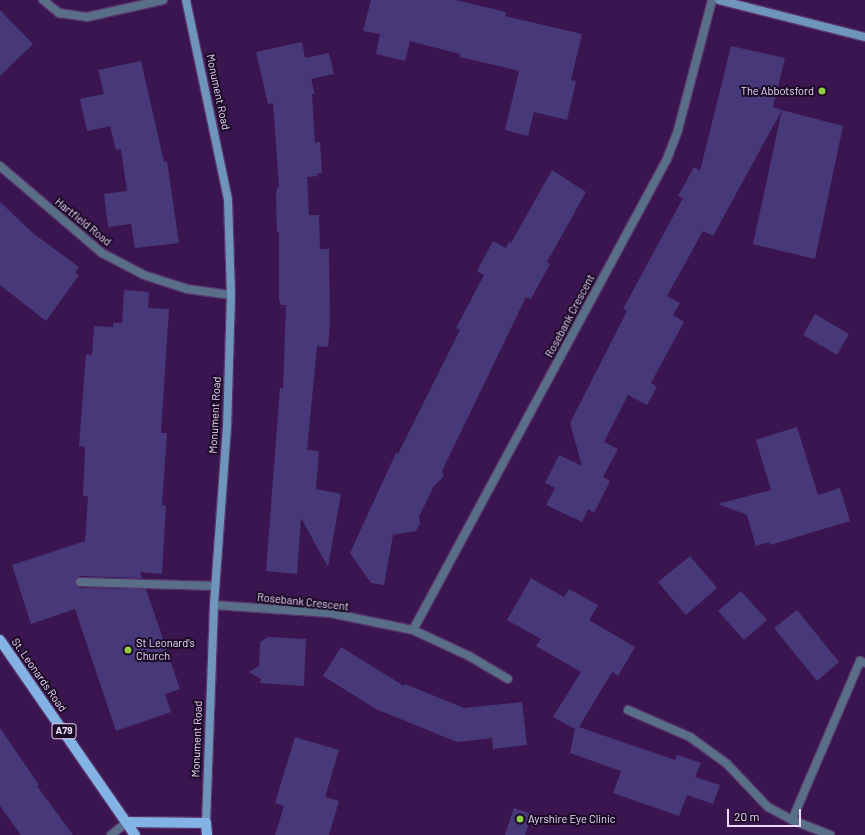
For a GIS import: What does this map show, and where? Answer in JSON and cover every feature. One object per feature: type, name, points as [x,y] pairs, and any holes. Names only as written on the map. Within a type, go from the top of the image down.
[{"type":"main road","name":"Monument Road","points":[[186,0],[228,200],[231,295],[227,427],[214,605],[206,823],[207,835]]},
{"type":"main road","points":[[718,0],[865,37]]},
{"type":"main road","name":"St. Leonards Road","points":[[0,640],[135,835]]},
{"type":"main road","points":[[127,822],[206,823]]},
{"type":"street","points":[[43,0],[59,13],[88,17],[163,0]]},
{"type":"street","name":"Rosebank Crescent","points":[[413,630],[667,159],[678,130],[712,0]]},
{"type":"street","name":"Hartfield Road","points":[[0,166],[102,253],[144,275],[187,289],[231,295]]},
{"type":"street","points":[[80,582],[215,586]]},
{"type":"street","name":"Rosebank Crescent","points":[[214,605],[330,613],[413,630],[469,656],[508,679]]},
{"type":"street","points":[[792,820],[860,661],[865,664]]},
{"type":"street","points":[[628,710],[702,745],[727,764],[768,806],[792,820],[830,835]]},
{"type":"street","points":[[111,835],[127,822]]},
{"type":"building","points":[[371,0],[456,0],[506,12],[505,16],[582,34],[571,80],[576,81],[567,120],[534,112],[528,136],[505,130],[519,71],[460,57],[460,54],[410,41],[405,61],[376,54],[380,34],[363,31]]},
{"type":"building","points":[[0,10],[33,44],[0,76]]},
{"type":"building","points":[[302,42],[305,58],[329,53],[334,74],[311,79],[315,94],[312,94],[315,143],[320,142],[322,173],[317,173],[318,176],[307,177],[309,215],[319,215],[320,249],[329,249],[330,324],[328,347],[317,346],[307,450],[319,451],[316,489],[341,494],[328,567],[301,518],[297,574],[266,571],[280,388],[283,389],[286,305],[281,305],[279,299],[279,232],[277,232],[276,196],[277,187],[279,187],[273,103],[268,104],[256,52]]},
{"type":"building","points":[[731,46],[785,58],[773,107],[782,110],[713,236],[703,231],[667,296],[680,303],[673,315],[684,322],[651,383],[657,387],[647,405],[628,395],[604,442],[618,449],[603,477],[610,481],[594,513],[588,509],[582,522],[546,505],[555,488],[545,483],[559,455],[582,466],[570,423],[627,311],[623,309],[683,198],[678,196],[694,167],[700,171]]},
{"type":"building","points":[[141,61],[164,162],[167,161],[179,243],[135,248],[131,224],[108,227],[104,194],[127,191],[121,149],[116,150],[110,126],[87,131],[80,99],[104,94],[98,70]]},
{"type":"building","points":[[782,110],[843,126],[815,259],[753,244]]},
{"type":"building","points":[[552,170],[586,192],[547,262],[550,264],[531,299],[526,297],[442,471],[444,476],[434,486],[419,517],[420,524],[416,531],[393,535],[384,585],[371,583],[350,553],[396,453],[398,454],[460,330],[456,328],[484,275],[477,271],[493,241],[506,248],[509,242],[511,243]]},
{"type":"building","points":[[0,202],[34,234],[79,267],[75,273],[79,275],[46,321],[0,285]]},
{"type":"building","points":[[124,290],[149,292],[148,308],[169,309],[161,433],[167,433],[162,505],[166,506],[162,574],[140,572],[142,578],[80,576],[75,582],[80,588],[146,589],[180,689],[165,694],[171,712],[116,731],[75,609],[31,624],[12,565],[85,541],[88,496],[83,496],[85,447],[79,446],[86,354],[92,355],[94,326],[113,327],[113,323],[122,323]]},
{"type":"building","points":[[815,314],[849,334],[837,355],[803,335]]},
{"type":"building","points":[[797,427],[818,495],[840,488],[850,521],[770,545],[769,542],[756,546],[747,515],[718,504],[771,490],[756,440]]},
{"type":"building","points":[[690,556],[717,588],[686,615],[658,582]]},
{"type":"building","points":[[531,578],[564,597],[569,589],[598,605],[589,620],[635,647],[618,676],[612,672],[579,727],[675,760],[677,755],[701,763],[695,777],[720,785],[713,804],[687,795],[679,816],[613,793],[621,771],[570,753],[575,729],[553,717],[581,672],[536,646],[541,639],[507,620]]},
{"type":"building","points":[[741,591],[767,620],[744,640],[718,611]]},
{"type":"building","points":[[797,610],[839,662],[817,681],[774,628]]},
{"type":"building","points":[[268,637],[306,639],[304,686],[260,683],[261,679],[249,672],[259,666],[260,642]]},
{"type":"building","points":[[341,647],[404,686],[405,684],[464,708],[522,702],[527,745],[493,749],[492,738],[457,742],[376,709],[323,676]]},
{"type":"building","points":[[0,728],[39,785],[37,786],[73,835],[21,835],[0,806]]},
{"type":"building","points":[[295,737],[339,750],[325,797],[339,801],[329,835],[275,835],[284,806],[275,803]]},
{"type":"building","name":"Ayrshire Eye Clinic","points":[[514,808],[532,814],[525,835],[505,835]]},
{"type":"place","name":"The Abbotsford","points":[[822,91]]},
{"type":"place","name":"St Leonard's Church","points":[[128,650]]},
{"type":"place","name":"Ayrshire Eye Clinic","points":[[520,819]]}]
